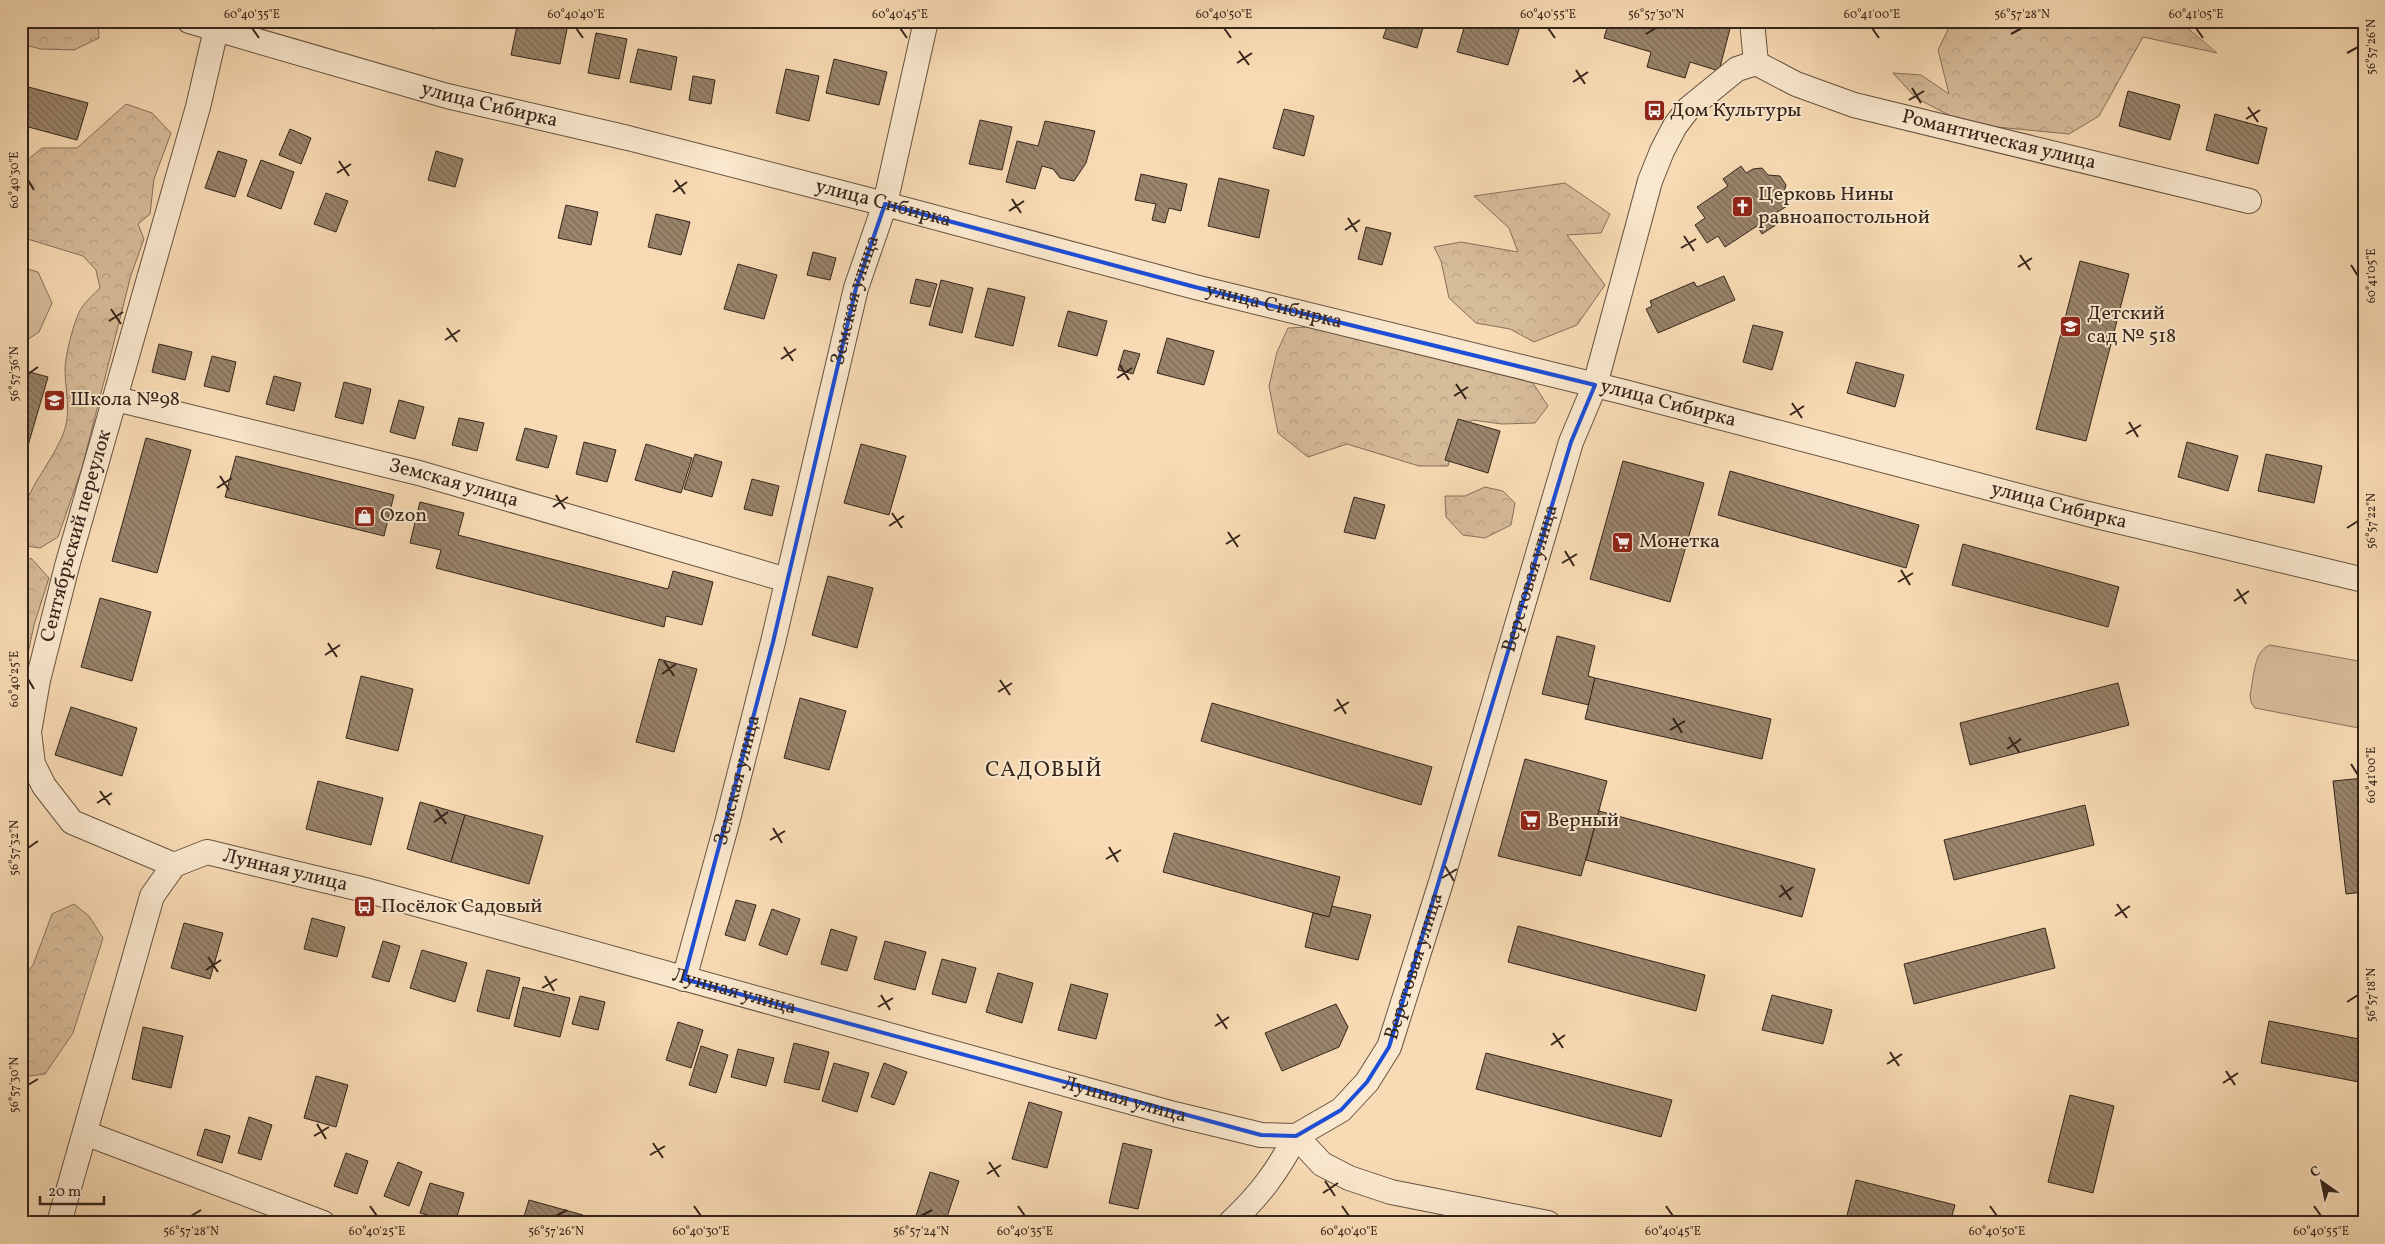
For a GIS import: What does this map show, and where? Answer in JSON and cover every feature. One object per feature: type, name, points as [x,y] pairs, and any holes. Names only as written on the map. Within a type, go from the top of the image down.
[{"type":"street","name":"улица Сибирка","points":[[189,21],[217,25],[447,96],[628,138],[1195,287],[1595,385],[2084,513],[2364,580]]},
{"type":"street","name":"Земская улица","points":[[684,978],[727,823],[856,288],[885,204],[926,21]]},
{"type":"street","points":[[1752,21],[1756,63]]},
{"type":"street","name":"Сентябрьский переулок","points":[[174,865],[72,822],[44,786],[34,764],[29,732],[38,680],[66,570],[198,107],[217,25]]},
{"type":"street","name":"Романтическая улица","points":[[1756,63],[1796,84],[1854,105],[2249,201]]},
{"type":"street","name":"Верстовая улица","points":[[1296,1136],[1341,1110],[1367,1082],[1389,1047],[1442,878],[1571,442],[1595,385],[1650,181],[1662,152],[1675,126],[1688,109],[1737,69],[1756,63]]},
{"type":"street","name":"Земская улица","points":[[116,399],[419,473],[787,580]]},
{"type":"street","name":"Лунная улица","points":[[174,865],[207,852],[375,893],[1174,1114],[1261,1135],[1296,1136]]},
{"type":"street","points":[[60,1223],[152,896],[174,865]]},
{"type":"street","points":[[84,1134],[324,1223]]},
{"type":"street","points":[[1230,1223],[1256,1200],[1281,1164],[1296,1136],[1322,1164],[1349,1178],[1391,1192],[1548,1223]]},
{"type":"highlighted area","points":[[885,204],[1195,287],[1595,385],[1571,442],[1389,1047],[1367,1082],[1341,1110],[1296,1136],[1261,1135],[684,979],[773,642],[856,288]]},
{"type":"green space","points":[[21,21],[98,21],[99,38],[74,50],[41,49],[21,44]]},
{"type":"green space","points":[[1952,21],[2179,21],[2217,53],[2143,37],[2099,116],[2069,134],[1966,124],[1916,98],[1893,73],[1921,75],[1949,94],[1938,50]]},
{"type":"green space","points":[[126,104],[152,113],[171,133],[154,179],[150,214],[138,224],[144,239],[131,275],[82,468],[58,537],[40,548],[26,546],[21,530],[22,515],[27,499],[61,439],[66,424],[68,411],[65,364],[73,329],[82,307],[100,288],[96,270],[83,256],[21,237],[21,165],[42,148],[77,148]]},
{"type":"green space","points":[[1565,183],[1610,214],[1601,233],[1567,235],[1605,285],[1577,325],[1534,342],[1510,329],[1476,323],[1449,298],[1441,261],[1434,247],[1461,242],[1518,252],[1509,228],[1474,196]]},
{"type":"green space","points":[[21,267],[38,272],[52,303],[39,332],[21,344]]},
{"type":"green space","points":[[1309,327],[1475,365],[1533,383],[1548,406],[1535,423],[1502,424],[1472,420],[1455,440],[1448,466],[1419,466],[1347,444],[1308,457],[1278,433],[1269,386],[1277,352],[1288,328]]},
{"type":"green space","points":[[1485,487],[1503,491],[1515,503],[1511,525],[1485,538],[1463,535],[1446,517],[1445,496],[1465,496]]},
{"type":"green space","points":[[31,558],[49,578],[34,625],[21,687],[21,566]]},
{"type":"green space","points":[[2270,645],[2364,662],[2364,729],[2255,708],[2251,702],[2250,695],[2255,666],[2260,653]]},
{"type":"green space","points":[[74,904],[89,916],[103,938],[73,1033],[45,1074],[21,1077],[21,981],[33,965],[52,914]]},
{"type":"building","points":[[397,21],[435,21],[434,29]]},
{"type":"building","points":[[518,21],[553,21],[568,24],[560,64],[511,55]]},
{"type":"building","points":[[1389,21],[1425,21],[1417,48],[1383,38]]},
{"type":"building","points":[[1466,21],[1521,23],[1508,65],[1457,52]]},
{"type":"building","points":[[1609,21],[1732,21],[1719,71],[1690,62],[1685,78],[1647,67],[1651,52],[1604,38]]},
{"type":"building","points":[[596,33],[627,39],[619,79],[588,73]]},
{"type":"building","points":[[638,49],[677,57],[671,90],[630,82]]},
{"type":"building","points":[[834,59],[887,72],[879,105],[826,93]]},
{"type":"building","points":[[786,69],[819,76],[809,121],[776,113]]},
{"type":"building","points":[[693,76],[715,80],[711,104],[689,100]]},
{"type":"building","points":[[21,85],[88,103],[77,140],[21,125]]},
{"type":"building","points":[[2128,91],[2180,105],[2170,140],[2119,126]]},
{"type":"building","points":[[1284,109],[1314,116],[1304,156],[1273,148]]},
{"type":"building","points":[[2215,114],[2267,128],[2258,164],[2206,150]]},
{"type":"building","points":[[980,120],[1012,127],[1002,170],[969,164]]},
{"type":"building","points":[[1045,121],[1095,131],[1086,163],[1074,181],[1060,178],[1053,169],[1042,166],[1035,189],[1006,182],[1017,141],[1038,146]]},
{"type":"building","points":[[290,129],[311,138],[301,164],[279,155]]},
{"type":"building","points":[[218,151],[247,160],[235,197],[205,188]]},
{"type":"building","points":[[436,151],[463,159],[455,187],[428,180]]},
{"type":"building","points":[[261,160],[294,172],[281,209],[247,196]]},
{"type":"building","name":"Церковь Нины равноапостольной","points":[[1741,166],[1746,173],[1753,169],[1762,168],[1768,175],[1780,176],[1786,185],[1782,199],[1787,206],[1776,213],[1782,221],[1762,234],[1757,226],[1725,247],[1718,236],[1707,243],[1695,225],[1705,218],[1697,207],[1728,186],[1723,179]]},
{"type":"building","points":[[1141,174],[1187,184],[1181,211],[1169,208],[1165,223],[1152,220],[1156,204],[1135,200]]},
{"type":"building","points":[[1219,178],[1269,190],[1259,238],[1208,226]]},
{"type":"building","points":[[326,193],[348,201],[336,232],[314,224]]},
{"type":"building","points":[[566,205],[598,212],[591,245],[558,238]]},
{"type":"building","points":[[656,214],[690,222],[681,255],[648,247]]},
{"type":"building","points":[[1366,227],[1391,233],[1382,265],[1358,259]]},
{"type":"building","points":[[813,252],[836,258],[830,280],[807,275]]},
{"type":"building","points":[[2080,261],[2129,274],[2086,441],[2036,429]]},
{"type":"building","points":[[738,264],[777,275],[764,319],[724,309]]},
{"type":"building","points":[[1724,276],[1735,300],[1658,333],[1646,309],[1652,306],[1650,301],[1694,282],[1697,287]]},
{"type":"building","points":[[916,279],[937,284],[930,307],[910,303]]},
{"type":"building","points":[[941,280],[973,288],[962,333],[929,325]]},
{"type":"building","points":[[988,288],[1025,297],[1013,346],[975,337]]},
{"type":"building","points":[[1068,311],[1107,321],[1097,356],[1058,346]]},
{"type":"building","points":[[1753,325],[1783,332],[1772,370],[1743,362]]},
{"type":"building","points":[[1167,338],[1214,351],[1204,385],[1157,373]]},
{"type":"building","points":[[159,344],[192,352],[185,380],[152,372]]},
{"type":"building","points":[[1124,350],[1140,354],[1133,374],[1118,370]]},
{"type":"building","points":[[212,356],[236,362],[229,392],[204,386]]},
{"type":"building","points":[[1856,362],[1904,375],[1895,407],[1847,393]]},
{"type":"building","points":[[22,370],[48,377],[22,466],[21,374]]},
{"type":"building","points":[[274,376],[301,383],[294,411],[266,404]]},
{"type":"building","points":[[344,382],[371,389],[363,424],[335,417]]},
{"type":"building","points":[[399,400],[424,407],[415,439],[390,432]]},
{"type":"building","points":[[459,418],[484,423],[477,451],[452,445]]},
{"type":"building","points":[[1458,419],[1500,431],[1488,473],[1445,460]]},
{"type":"building","points":[[525,428],[557,436],[548,468],[516,460]]},
{"type":"building","points":[[146,438],[191,450],[157,573],[112,561]]},
{"type":"building","points":[[584,442],[616,450],[607,482],[576,474]]},
{"type":"building","points":[[2187,442],[2238,456],[2228,491],[2178,477]]},
{"type":"building","points":[[646,444],[692,458],[681,493],[635,480]]},
{"type":"building","points":[[861,444],[906,456],[889,515],[844,503]]},
{"type":"building","points":[[695,454],[722,462],[712,497],[684,489]]},
{"type":"building","points":[[2266,454],[2322,466],[2314,503],[2258,491]]},
{"type":"building","points":[[236,456],[394,495],[384,536],[225,497]]},
{"type":"building","points":[[1623,461],[1704,483],[1670,602],[1590,579]]},
{"type":"building","points":[[1730,471],[1919,525],[1906,568],[1718,515]]},
{"type":"building","points":[[752,479],[779,486],[772,516],[744,509]]},
{"type":"building","points":[[1354,497],[1385,505],[1375,539],[1344,532]]},
{"type":"building","points":[[420,502],[464,513],[458,535],[668,589],[673,571],[713,582],[702,625],[666,616],[664,627],[436,568],[441,550],[410,543]]},
{"type":"building","points":[[1963,544],[2119,587],[2108,627],[1952,585]]},
{"type":"building","points":[[828,576],[873,588],[857,648],[812,635]]},
{"type":"building","points":[[100,598],[151,612],[132,681],[81,667]]},
{"type":"building","points":[[1557,636],[1595,646],[1588,676],[1595,678],[1589,705],[1542,694]]},
{"type":"building","points":[[659,659],[697,669],[674,752],[636,742]]},
{"type":"building","points":[[361,676],[413,689],[398,751],[346,738]]},
{"type":"building","points":[[1595,678],[1771,719],[1762,759],[1585,719]]},
{"type":"building","points":[[2118,683],[2129,725],[1970,765],[1960,723]]},
{"type":"building","points":[[800,698],[846,711],[829,770],[784,758]]},
{"type":"building","points":[[1212,703],[1432,767],[1421,805],[1201,741]]},
{"type":"building","points":[[71,707],[137,728],[122,776],[55,755]]},
{"type":"building","points":[[1525,759],[1607,781],[1581,876],[1498,856]]},
{"type":"building","points":[[2364,778],[2364,892],[2346,894],[2333,781]]},
{"type":"building","points":[[318,781],[383,798],[371,845],[306,829]]},
{"type":"building","points":[[420,802],[465,815],[451,862],[407,849]]},
{"type":"building","points":[[2085,805],[2094,845],[1954,880],[1944,840]]},
{"type":"building","points":[[1599,811],[1815,869],[1802,917],[1586,860]]},
{"type":"building","points":[[465,815],[543,836],[529,884],[451,862]]},
{"type":"building","points":[[1174,833],[1340,877],[1329,917],[1163,872]]},
{"type":"building","points":[[736,900],[756,905],[745,941],[725,935]]},
{"type":"building","points":[[1332,906],[1371,915],[1358,960],[1305,947],[1313,913],[1329,917]]},
{"type":"building","points":[[772,909],[800,919],[787,955],[759,945]]},
{"type":"building","points":[[312,918],[345,927],[337,957],[304,949]]},
{"type":"building","points":[[184,923],[223,933],[210,979],[171,968]]},
{"type":"building","points":[[1518,926],[1705,975],[1696,1011],[1508,962]]},
{"type":"building","points":[[2045,928],[2055,968],[1914,1004],[1904,964]]},
{"type":"building","points":[[831,929],[857,937],[847,971],[821,964]]},
{"type":"building","points":[[383,941],[400,946],[389,982],[372,977]]},
{"type":"building","points":[[885,941],[926,952],[915,990],[874,979]]},
{"type":"building","points":[[422,950],[467,963],[455,1002],[410,988]]},
{"type":"building","points":[[942,959],[976,968],[966,1003],[932,994]]},
{"type":"building","points":[[487,970],[520,978],[509,1019],[477,1011]]},
{"type":"building","points":[[998,973],[1033,983],[1022,1023],[986,1012]]},
{"type":"building","points":[[1071,984],[1108,994],[1096,1039],[1058,1030]]},
{"type":"building","points":[[523,987],[570,998],[560,1037],[514,1026]]},
{"type":"building","points":[[1772,995],[1832,1010],[1823,1044],[1762,1030]]},
{"type":"building","points":[[580,996],[605,1002],[598,1030],[572,1024]]},
{"type":"building","points":[[1336,1004],[1348,1027],[1339,1047],[1282,1071],[1265,1033]]},
{"type":"building","points":[[2269,1021],[2364,1040],[2364,1083],[2261,1063]]},
{"type":"building","points":[[678,1022],[703,1030],[691,1068],[666,1060]]},
{"type":"building","points":[[143,1027],[183,1036],[171,1088],[132,1079]]},
{"type":"building","points":[[794,1043],[829,1052],[819,1090],[784,1082]]},
{"type":"building","points":[[701,1046],[728,1055],[716,1093],[689,1085]]},
{"type":"building","points":[[738,1049],[774,1058],[766,1086],[731,1077]]},
{"type":"building","points":[[1486,1053],[1672,1100],[1661,1137],[1476,1089]]},
{"type":"building","points":[[834,1063],[869,1073],[857,1112],[822,1101]]},
{"type":"building","points":[[884,1063],[907,1072],[894,1105],[871,1097]]},
{"type":"building","points":[[316,1076],[348,1085],[336,1127],[304,1118]]},
{"type":"building","points":[[2070,1095],[2114,1106],[2093,1193],[2048,1182]]},
{"type":"building","points":[[1029,1102],[1062,1112],[1047,1168],[1012,1159]]},
{"type":"building","points":[[249,1117],[272,1125],[261,1160],[238,1153]]},
{"type":"building","points":[[205,1129],[230,1136],[222,1163],[197,1155]]},
{"type":"building","points":[[1123,1143],[1152,1150],[1138,1209],[1109,1203]]},
{"type":"building","points":[[346,1153],[368,1161],[357,1194],[334,1186]]},
{"type":"building","points":[[398,1162],[422,1172],[409,1206],[384,1196]]},
{"type":"building","points":[[930,1172],[959,1181],[945,1223],[916,1216]]},
{"type":"building","points":[[1856,1180],[1955,1205],[1950,1223],[1845,1223]]},
{"type":"building","points":[[430,1183],[464,1193],[455,1223],[420,1213]]},
{"type":"building","points":[[529,1200],[583,1215],[581,1223],[522,1223]]},
{"type":"place","name":"Дом Культуры","points":[[1654,111]]},
{"type":"place","name":"Церковь Нины равноапостольной","points":[[1742,206]]},
{"type":"place","name":"Детский сад № 518","points":[[2071,326]]},
{"type":"place","name":"Школа №98","points":[[54,400]]},
{"type":"place","name":"Ozon","points":[[364,516]]},
{"type":"place","name":"Монетка","points":[[1623,542]]},
{"type":"place","name":"Верный","points":[[1531,821]]},
{"type":"place","name":"Посёлок Садовый","points":[[365,907]]},
{"type":"district","name":"САДОВЫЙ","points":[[1044,770]]}]
